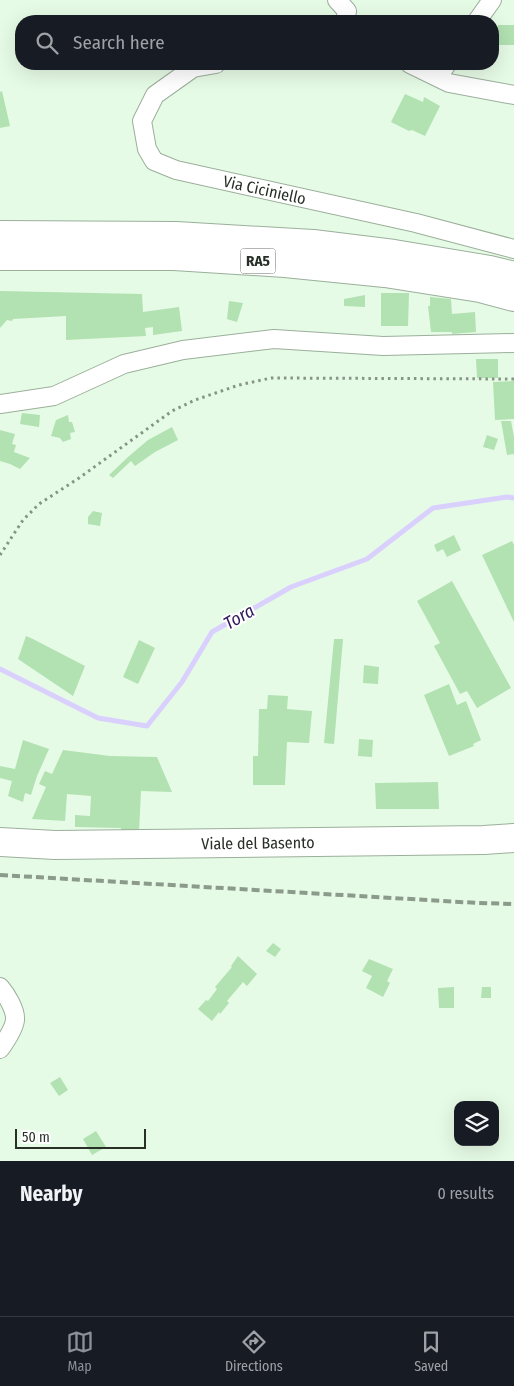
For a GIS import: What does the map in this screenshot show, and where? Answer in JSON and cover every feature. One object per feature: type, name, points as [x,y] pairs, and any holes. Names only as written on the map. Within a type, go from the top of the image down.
[{"type":"main road","name":"RA5","points":[[0,234],[176,236],[313,244],[394,254],[490,270],[514,276]]},
{"type":"main road","name":"RA5","points":[[0,256],[174,256],[285,263],[385,273],[480,288],[514,297]]},
{"type":"main road","name":"Viale del Basento","points":[[0,842],[55,845],[484,840],[514,838]]},
{"type":"street","points":[[337,0],[347,12],[346,15]]},
{"type":"street","points":[[481,15],[492,0]]},
{"type":"street","name":"Via Ciciniello","points":[[190,70],[155,95],[142,122],[147,149],[154,161],[176,170],[416,223],[514,249]]},
{"type":"street","points":[[442,70],[449,83],[514,95]]},
{"type":"street","points":[[0,404],[54,396],[124,364],[183,350],[274,339],[383,346],[514,343]]},
{"type":"street","points":[[0,987],[12,1004],[15,1020],[8,1038],[0,1049]]},
{"type":"path","points":[[0,555],[23,520],[38,504],[79,478],[172,411],[195,400],[239,385],[271,378],[514,379]]},
{"type":"building","points":[[499,25],[514,25],[514,45],[499,45]]},
{"type":"building","points":[[2,91],[10,126],[0,128],[0,92]]},
{"type":"building","points":[[405,94],[423,102],[424,97],[440,106],[425,136],[391,122]]},
{"type":"building","points":[[0,291],[142,294],[143,312],[179,307],[182,331],[153,335],[153,327],[145,328],[146,336],[66,340],[66,316],[7,320],[0,328]]},
{"type":"building","points":[[381,293],[409,293],[408,326],[381,326]]},
{"type":"building","points":[[365,295],[365,307],[344,306],[344,299]]},
{"type":"building","points":[[430,297],[451,299],[452,314],[475,312],[476,332],[452,334],[452,332],[431,332],[428,306],[430,306]]},
{"type":"building","points":[[229,301],[243,303],[237,322],[227,319]]},
{"type":"building","points":[[476,359],[498,359],[498,378],[477,378]]},
{"type":"building","points":[[514,381],[514,419],[495,420],[493,382]]},
{"type":"building","points":[[22,413],[40,415],[39,427],[20,424]]},
{"type":"building","points":[[68,415],[69,422],[72,422],[75,432],[70,433],[71,439],[63,442],[60,438],[51,436],[56,420]]},
{"type":"building","points":[[501,421],[511,421],[514,437],[514,454],[507,455]]},
{"type":"building","points":[[172,427],[178,440],[155,452],[135,466],[131,461],[113,478],[109,475],[148,440]]},
{"type":"building","points":[[0,430],[15,434],[12,444],[16,445],[14,452],[30,458],[20,469],[0,461]]},
{"type":"building","points":[[487,435],[498,439],[494,450],[483,447]]},
{"type":"building","points":[[93,511],[102,513],[100,526],[88,524],[88,517]]},
{"type":"building","points":[[454,535],[461,550],[447,557],[443,549],[437,552],[434,545]]},
{"type":"building","points":[[512,541],[514,545],[514,622],[482,555]]},
{"type":"building","points":[[452,581],[511,688],[477,708],[467,691],[460,694],[434,646],[440,643],[417,601]]},
{"type":"building","points":[[26,636],[85,666],[73,696],[18,659]]},
{"type":"building","points":[[334,639],[343,639],[334,744],[324,743]]},
{"type":"building","points":[[139,640],[155,648],[138,684],[123,677]]},
{"type":"building","points":[[364,665],[379,667],[378,684],[363,683]]},
{"type":"building","points":[[449,684],[457,705],[466,701],[481,740],[473,744],[474,746],[449,756],[424,695]]},
{"type":"building","points":[[268,695],[288,696],[287,709],[312,711],[309,743],[287,742],[285,785],[253,785],[253,756],[258,756],[259,709],[267,709]]},
{"type":"building","points":[[359,739],[373,740],[372,757],[358,756]]},
{"type":"building","points":[[23,740],[49,749],[31,795],[25,793],[23,802],[8,796],[12,781],[0,778],[0,766],[15,769]]},
{"type":"building","points":[[63,750],[110,756],[157,757],[172,792],[141,791],[139,832],[121,832],[121,828],[75,827],[75,815],[90,816],[91,796],[67,794],[65,821],[32,819],[46,787],[39,784],[45,771],[52,774]]},
{"type":"building","points":[[438,782],[439,809],[376,809],[375,783]]},
{"type":"building","points":[[273,943],[281,949],[275,957],[266,951]]},
{"type":"building","points":[[238,956],[257,974],[247,986],[243,982],[227,1001],[229,1003],[212,1021],[198,1009],[206,1000],[208,1001],[217,989],[215,987],[232,967]]},
{"type":"building","points":[[369,959],[393,969],[387,981],[390,983],[383,997],[366,988],[372,976],[362,971]]},
{"type":"building","points":[[454,987],[454,1008],[439,1008],[438,988]]},
{"type":"building","points":[[482,987],[491,987],[491,998],[481,998]]},
{"type":"building","points":[[60,1077],[68,1090],[59,1096],[50,1083]]},
{"type":"building","points":[[96,1131],[106,1147],[92,1155],[83,1139]]},
{"type":"waterway","name":"Tora","points":[[0,669],[98,718],[147,726],[182,682],[212,632],[291,587],[367,559],[433,508],[507,497],[514,498]]},
{"type":"railway","points":[[0,875],[514,904]]}]
